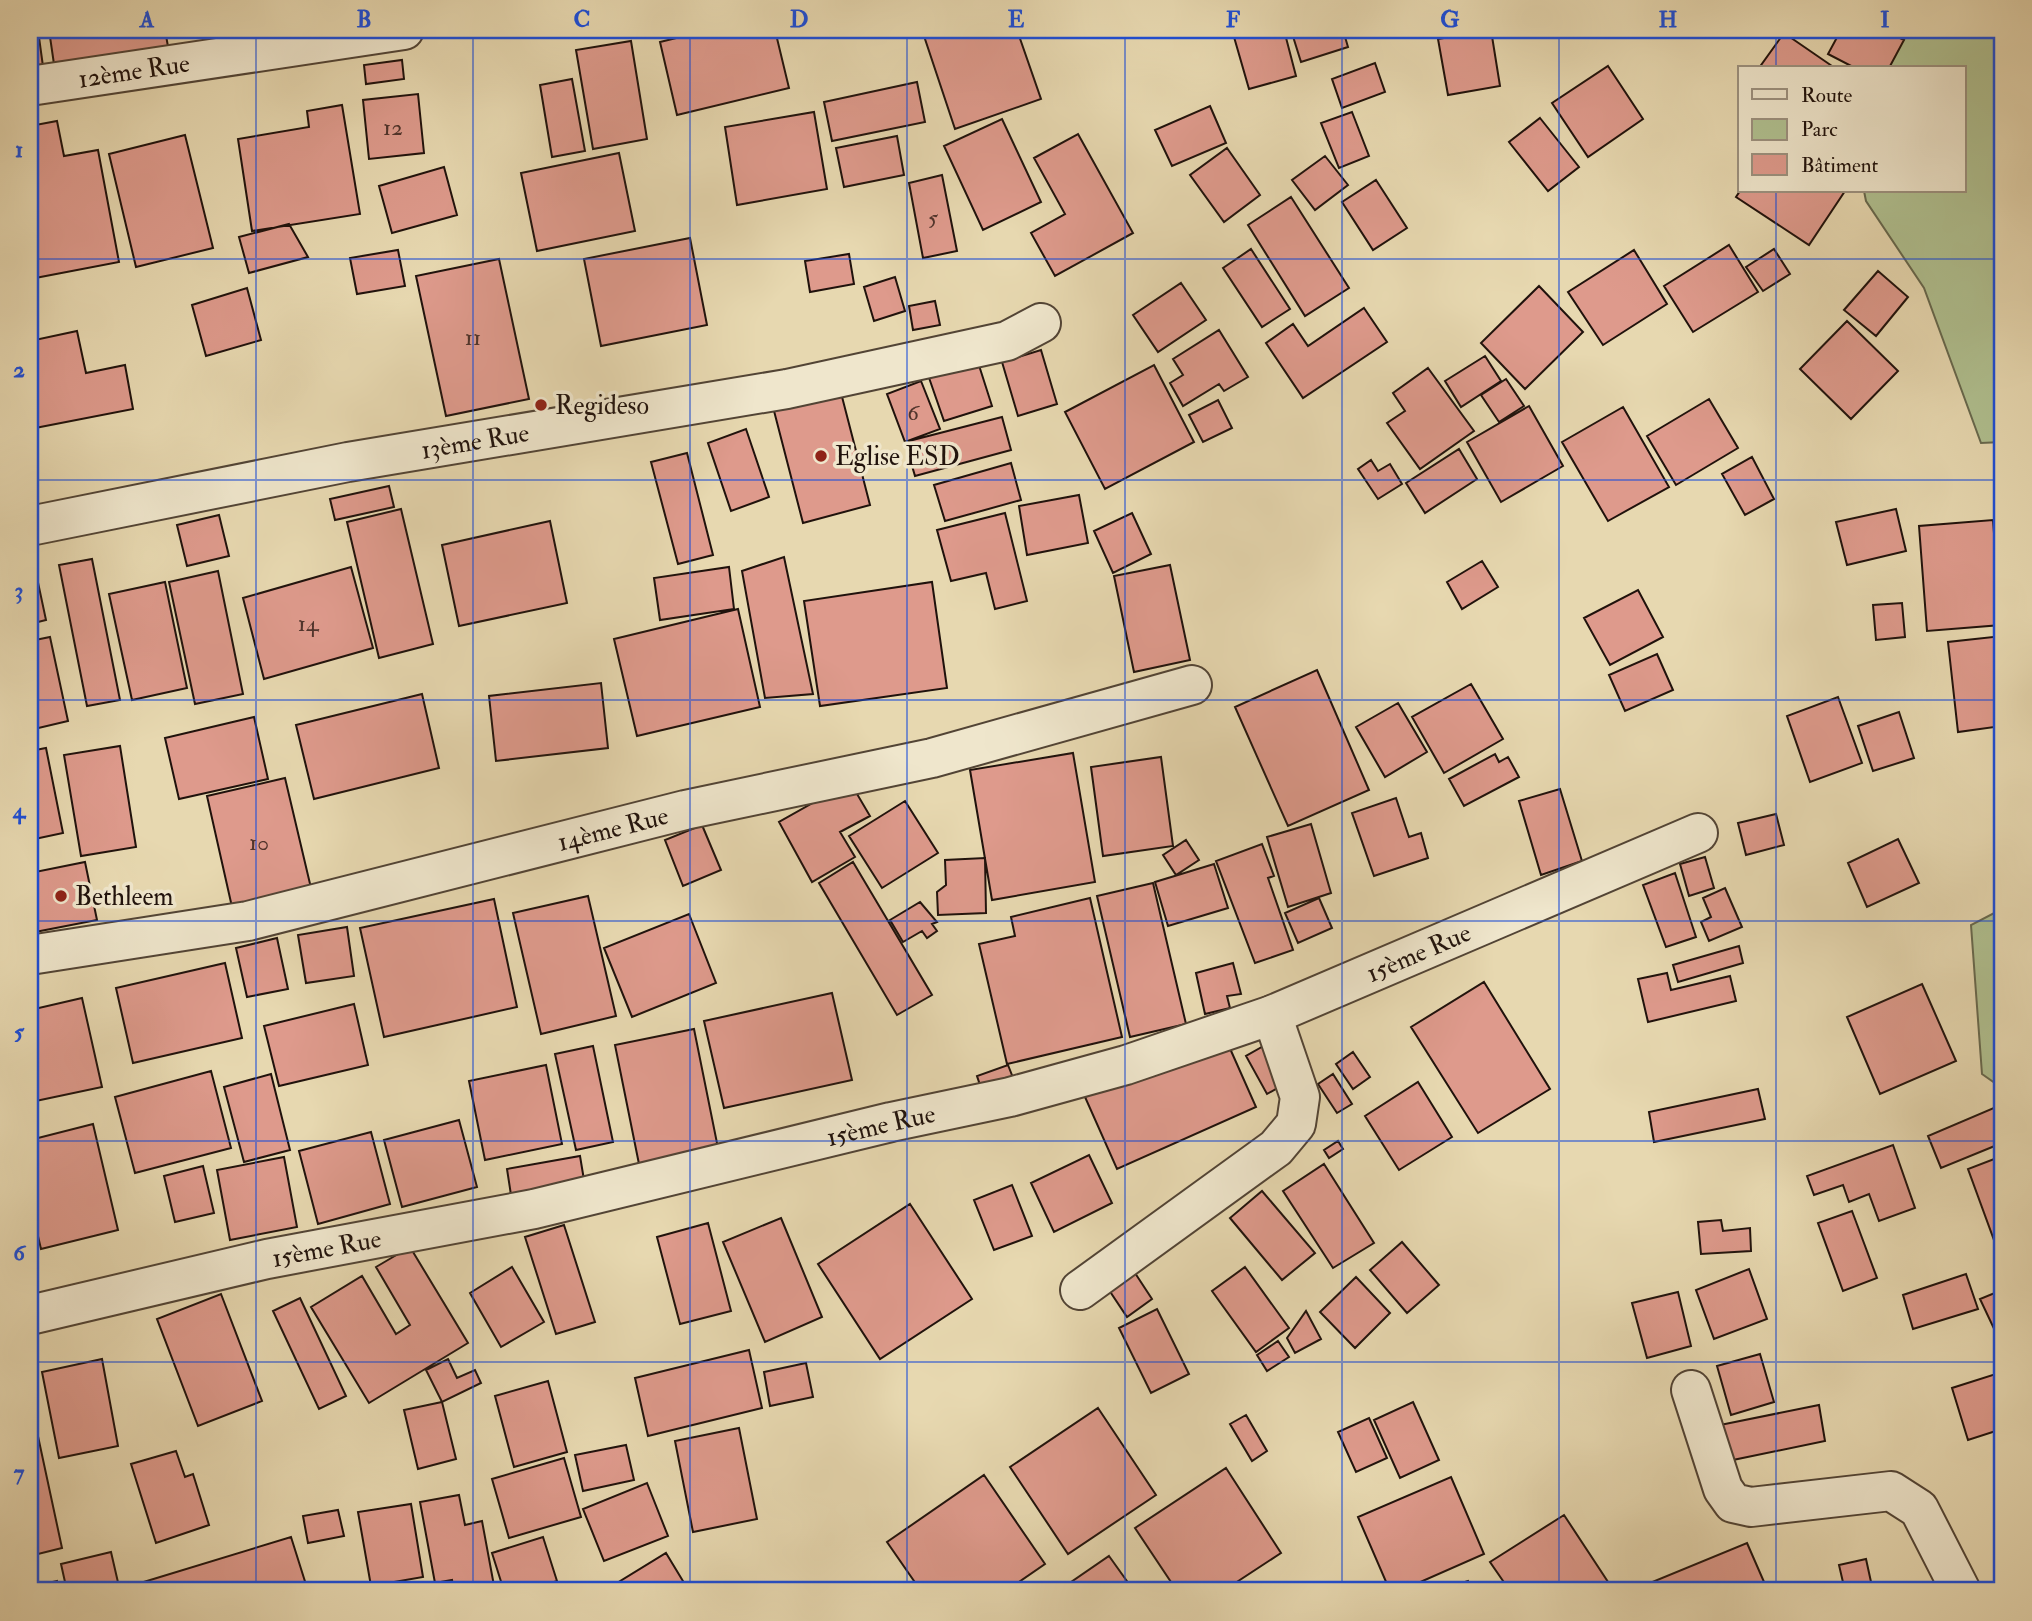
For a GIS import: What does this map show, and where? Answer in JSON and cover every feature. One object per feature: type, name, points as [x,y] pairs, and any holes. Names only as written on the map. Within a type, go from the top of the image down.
[{"type":"street","name":"12ème Rue","points":[[30,86],[404,30]]},
{"type":"street","name":"13ème Rue","points":[[30,526],[348,462],[800,386],[1007,341],[1041,323]]},
{"type":"street","name":"14ème Rue","points":[[30,954],[248,921],[685,810],[932,758],[1192,685]]},
{"type":"street","name":"15ème Rue","points":[[30,1315],[267,1259],[534,1209],[891,1122],[1010,1097],[1126,1065],[1272,1015],[1698,833]]},
{"type":"street","points":[[1080,1290],[1276,1147],[1296,1124],[1300,1097],[1272,1015]]},
{"type":"street","points":[[1691,1390],[1723,1489],[1733,1503],[1751,1507],[1891,1491],[1919,1509],[1961,1591]]},
{"type":"green space","points":[[1886,30],[2002,30],[2002,442],[1981,443],[1924,288],[1866,201],[1864,192],[1966,192],[1966,66],[1867,66]]},
{"type":"green space","points":[[2002,909],[2002,1088],[1982,1074],[1971,925]]},
{"type":"building","points":[[30,30],[38,30],[45,81],[30,83]]},
{"type":"building","points":[[49,30],[165,30],[169,52],[55,71]]},
{"type":"building","points":[[203,30],[304,30],[207,48]]},
{"type":"building","points":[[709,30],[775,30],[789,88],[677,115],[660,42]]},
{"type":"building","points":[[922,30],[1017,30],[1041,99],[955,129]]},
{"type":"building","points":[[1232,30],[1284,30],[1296,76],[1249,89]]},
{"type":"building","points":[[1291,30],[1343,30],[1348,47],[1301,62]]},
{"type":"building","points":[[1433,30],[1472,30],[1434,37]]},
{"type":"building","points":[[1491,30],[1500,86],[1448,95],[1438,39]]},
{"type":"building","points":[[1841,30],[1884,30],[1904,40],[1890,66],[1851,66],[1828,54]]},
{"type":"building","points":[[1784,33],[1832,66],[1760,66]]},
{"type":"building","points":[[631,41],[647,139],[593,149],[576,50]]},
{"type":"building","points":[[402,60],[404,79],[366,84],[364,65]]},
{"type":"building","points":[[1375,63],[1385,92],[1342,108],[1332,79]]},
{"type":"building","points":[[1608,66],[1643,119],[1588,157],[1552,103]]},
{"type":"building","points":[[572,79],[585,151],[552,157],[540,85]]},
{"type":"building","points":[[917,82],[925,122],[832,141],[824,102]]},
{"type":"building","points":[[418,94],[424,153],[369,159],[363,100]]},
{"type":"building","points":[[342,105],[360,214],[252,231],[238,139],[309,127],[307,111]]},
{"type":"building","points":[[1210,106],[1226,143],[1172,166],[1155,130]]},
{"type":"building","points":[[814,112],[827,189],[737,205],[725,127]]},
{"type":"building","points":[[1352,112],[1369,156],[1339,168],[1321,123]]},
{"type":"building","points":[[1540,118],[1579,167],[1548,191],[1509,142]]},
{"type":"building","points":[[1002,119],[1041,202],[983,230],[944,146]]},
{"type":"building","points":[[57,121],[64,156],[98,150],[119,262],[30,279],[30,126]]},
{"type":"building","points":[[1078,134],[1133,233],[1055,276],[1031,233],[1065,214],[1034,158]]},
{"type":"building","points":[[185,135],[213,248],[136,267],[109,154]]},
{"type":"building","points":[[897,136],[904,175],[844,187],[836,148]]},
{"type":"building","points":[[1227,148],[1260,195],[1224,222],[1190,175]]},
{"type":"building","points":[[619,153],[635,231],[537,251],[521,173]]},
{"type":"building","points":[[1325,156],[1348,185],[1315,210],[1292,180]]},
{"type":"building","points":[[444,167],[457,215],[392,233],[379,186]]},
{"type":"building","points":[[942,175],[957,251],[923,258],[909,183]]},
{"type":"building","points":[[1376,180],[1407,228],[1373,250],[1342,202]]},
{"type":"building","points":[[1739,192],[1844,192],[1809,245],[1736,197]]},
{"type":"building","points":[[1291,197],[1349,288],[1305,316],[1248,225]]},
{"type":"building","points":[[289,224],[308,257],[249,273],[239,237]]},
{"type":"building","points":[[690,238],[707,325],[601,346],[584,259]]},
{"type":"building","points":[[1729,245],[1758,292],[1693,332],[1664,286]]},
{"type":"building","points":[[1251,249],[1290,309],[1262,327],[1223,268]]},
{"type":"building","points":[[1774,249],[1790,274],[1763,291],[1746,267]]},
{"type":"building","points":[[398,250],[405,286],[357,294],[350,258]]},
{"type":"building","points":[[1634,250],[1667,304],[1603,345],[1568,292]]},
{"type":"building","points":[[849,254],[854,284],[810,292],[805,261]]},
{"type":"building","points":[[499,259],[529,399],[446,416],[416,276]]},
{"type":"building","points":[[1878,271],[1908,297],[1876,336],[1844,310]]},
{"type":"building","points":[[895,277],[905,311],[874,321],[864,287]]},
{"type":"building","points":[[1181,283],[1206,320],[1158,352],[1133,315]]},
{"type":"building","points":[[1539,286],[1583,332],[1525,389],[1481,343]]},
{"type":"building","points":[[247,288],[261,340],[206,356],[192,305]]},
{"type":"building","points":[[935,301],[940,325],[913,330],[909,306]]},
{"type":"building","points":[[1364,308],[1387,342],[1303,398],[1266,343],[1293,324],[1308,346]]},
{"type":"building","points":[[1847,321],[1898,371],[1851,419],[1800,369]]},
{"type":"building","points":[[1219,330],[1248,377],[1224,391],[1219,384],[1183,406],[1170,383],[1183,375],[1173,359]]},
{"type":"building","points":[[77,331],[86,373],[125,365],[133,409],[30,429],[30,341]]},
{"type":"building","points":[[1041,350],[1057,404],[1018,416],[1002,362]]},
{"type":"building","points":[[976,356],[992,406],[944,421],[927,372]]},
{"type":"building","points":[[1485,356],[1501,381],[1461,407],[1445,381]]},
{"type":"building","points":[[1154,365],[1194,442],[1105,489],[1065,412]]},
{"type":"building","points":[[1428,368],[1474,431],[1420,469],[1387,423],[1405,411],[1393,393]]},
{"type":"building","points":[[1506,379],[1524,406],[1499,422],[1481,395]]},
{"type":"building","points":[[921,381],[940,429],[905,442],[887,394]]},
{"type":"building","name":"Eglise ESD","points":[[840,389],[870,505],[803,523],[773,407]]},
{"type":"building","points":[[1709,399],[1738,448],[1676,485],[1647,436]]},
{"type":"building","points":[[1218,400],[1232,428],[1203,442],[1189,415]]},
{"type":"building","points":[[1529,406],[1563,466],[1501,502],[1467,442]]},
{"type":"building","points":[[1623,407],[1669,487],[1608,521],[1562,442]]},
{"type":"building","points":[[1002,417],[1011,450],[915,476],[905,442]]},
{"type":"building","points":[[746,429],[769,497],[731,511],[708,443]]},
{"type":"building","points":[[1459,449],[1477,479],[1425,513],[1406,483]]},
{"type":"building","points":[[687,453],[713,555],[678,564],[651,462]]},
{"type":"building","points":[[1752,457],[1774,499],[1745,515],[1722,474]]},
{"type":"building","points":[[1371,460],[1378,471],[1390,464],[1402,484],[1378,499],[1358,469]]},
{"type":"building","points":[[1011,463],[1021,500],[945,521],[934,485]]},
{"type":"building","points":[[389,486],[394,507],[335,520],[330,499]]},
{"type":"building","points":[[1079,495],[1088,543],[1027,555],[1019,506]]},
{"type":"building","points":[[401,509],[433,644],[379,658],[347,522]]},
{"type":"building","points":[[1896,509],[1906,551],[1847,565],[1836,522]]},
{"type":"building","points":[[1005,513],[1027,601],[995,609],[986,573],[951,581],[937,530]]},
{"type":"building","points":[[1132,513],[1151,554],[1113,573],[1094,531]]},
{"type":"building","points":[[219,515],[229,556],[187,566],[177,525]]},
{"type":"building","points":[[1993,520],[2001,625],[1927,631],[1919,526]]},
{"type":"building","points":[[550,521],[567,603],[459,626],[442,545]]},
{"type":"building","points":[[784,557],[813,694],[765,698],[742,571]]},
{"type":"building","points":[[33,559],[46,620],[30,624],[30,560]]},
{"type":"building","points":[[92,559],[120,700],[87,706],[59,565]]},
{"type":"building","points":[[1482,561],[1498,587],[1462,609],[1447,582]]},
{"type":"building","points":[[1170,565],[1190,660],[1134,672],[1114,576]]},
{"type":"building","points":[[351,567],[373,648],[264,679],[243,598]]},
{"type":"building","points":[[729,567],[734,609],[660,620],[654,578]]},
{"type":"building","points":[[218,571],[243,694],[195,704],[169,582]]},
{"type":"building","points":[[165,582],[187,688],[132,700],[109,594]]},
{"type":"building","points":[[932,582],[947,688],[820,706],[804,601]]},
{"type":"building","points":[[1638,590],[1663,637],[1610,665],[1584,618]]},
{"type":"building","points":[[1902,603],[1905,637],[1876,640],[1873,605]]},
{"type":"building","points":[[738,609],[760,707],[637,736],[614,639]]},
{"type":"building","points":[[2002,636],[2002,726],[1958,732],[1948,642]]},
{"type":"building","points":[[50,637],[68,721],[30,730],[30,641]]},
{"type":"building","points":[[1657,654],[1673,690],[1625,711],[1609,675]]},
{"type":"building","points":[[1317,670],[1369,790],[1288,826],[1235,707]]},
{"type":"building","points":[[601,683],[608,748],[496,761],[489,696]]},
{"type":"building","points":[[1471,684],[1503,739],[1444,773],[1412,717]]},
{"type":"building","points":[[422,694],[439,768],[314,799],[296,725]]},
{"type":"building","points":[[1838,697],[1862,763],[1810,782],[1787,716]]},
{"type":"building","points":[[1398,703],[1427,752],[1385,777],[1356,727]]},
{"type":"building","points":[[1899,712],[1914,758],[1873,771],[1858,726]]},
{"type":"building","points":[[254,717],[268,779],[179,799],[165,738]]},
{"type":"building","points":[[120,746],[136,847],[81,856],[64,755]]},
{"type":"building","points":[[46,748],[63,833],[30,840],[30,751]]},
{"type":"building","points":[[1073,753],[1095,882],[992,900],[970,770]]},
{"type":"building","points":[[1495,754],[1499,762],[1508,757],[1519,777],[1464,806],[1449,779]]},
{"type":"building","points":[[1161,757],[1173,846],[1103,856],[1091,767]]},
{"type":"building","points":[[285,778],[311,888],[232,907],[207,796]]},
{"type":"building","points":[[850,782],[870,816],[840,832],[855,857],[812,882],[779,822]]},
{"type":"building","points":[[1560,789],[1582,861],[1541,875],[1519,801]]},
{"type":"building","points":[[1396,798],[1409,837],[1421,833],[1428,858],[1374,876],[1352,813]]},
{"type":"building","points":[[905,801],[938,853],[882,888],[849,836]]},
{"type":"building","points":[[1776,814],[1784,845],[1746,855],[1738,823]]},
{"type":"building","points":[[1311,824],[1331,893],[1288,907],[1267,837]]},
{"type":"building","points":[[702,825],[721,870],[683,886],[665,840]]},
{"type":"building","points":[[1898,839],[1919,883],[1867,907],[1848,863]]},
{"type":"building","points":[[1186,840],[1199,860],[1176,875],[1163,855]]},
{"type":"building","points":[[1262,844],[1274,876],[1268,878],[1293,950],[1255,963],[1216,861]]},
{"type":"building","points":[[1705,857],[1714,888],[1689,896],[1680,864]]},
{"type":"building","points":[[985,858],[986,913],[938,915],[937,892],[946,885],[945,860]]},
{"type":"building","name":"Bethleem","points":[[85,862],[97,920],[30,933],[30,873]]},
{"type":"building","points":[[853,862],[932,995],[897,1015],[819,883]]},
{"type":"building","points":[[1214,864],[1228,908],[1168,926],[1155,882]]},
{"type":"building","points":[[1675,873],[1696,937],[1666,947],[1643,885]]},
{"type":"building","points":[[1153,883],[1186,1024],[1130,1037],[1097,896]]},
{"type":"building","points":[[1725,888],[1742,927],[1709,941],[1701,922],[1711,917],[1703,898]]},
{"type":"building","points":[[588,896],[616,1016],[541,1034],[513,913]]},
{"type":"building","points":[[1090,898],[1122,1037],[1007,1064],[979,944],[1015,936],[1011,917]]},
{"type":"building","points":[[1319,898],[1332,928],[1298,943],[1285,913]]},
{"type":"building","points":[[494,899],[517,1007],[384,1037],[360,928]]},
{"type":"building","points":[[920,902],[937,922],[932,924],[937,931],[927,938],[922,931],[903,942],[890,920]]},
{"type":"building","points":[[689,914],[716,983],[632,1017],[604,948]]},
{"type":"building","points":[[347,927],[354,976],[306,983],[298,935]]},
{"type":"building","points":[[277,938],[288,989],[247,997],[236,948]]},
{"type":"building","points":[[1739,946],[1743,963],[1678,982],[1673,965]]},
{"type":"building","points":[[225,963],[242,1038],[133,1063],[116,988]]},
{"type":"building","points":[[1233,963],[1241,994],[1227,996],[1230,1008],[1205,1014],[1196,973]]},
{"type":"building","points":[[1667,973],[1671,990],[1730,976],[1736,1001],[1648,1022],[1638,979]]},
{"type":"building","points":[[1484,982],[1550,1089],[1478,1133],[1411,1027]]},
{"type":"building","points":[[1922,984],[1956,1061],[1880,1094],[1847,1017]]},
{"type":"building","points":[[832,993],[852,1080],[724,1108],[704,1021]]},
{"type":"building","points":[[82,998],[102,1087],[31,1102],[30,1010]]},
{"type":"building","points":[[354,1004],[368,1065],[279,1086],[264,1026]]},
{"type":"building","points":[[694,1029],[718,1148],[639,1164],[615,1045]]},
{"type":"building","points":[[1211,1041],[1228,1044],[1256,1107],[1117,1169],[1085,1097]]},
{"type":"building","points":[[1267,1044],[1288,1082],[1267,1094],[1246,1056]]},
{"type":"building","points":[[593,1046],[613,1142],[576,1150],[555,1054]]},
{"type":"building","points":[[1353,1052],[1370,1077],[1353,1089],[1336,1064]]},
{"type":"building","points":[[546,1065],[562,1144],[485,1160],[469,1081]]},
{"type":"building","points":[[1008,1065],[1015,1083],[983,1094],[977,1076]]},
{"type":"building","points":[[211,1071],[231,1148],[135,1173],[115,1097]]},
{"type":"building","points":[[271,1074],[290,1150],[244,1162],[224,1087]]},
{"type":"building","points":[[1333,1074],[1352,1104],[1337,1113],[1318,1084]]},
{"type":"building","points":[[1418,1082],[1452,1137],[1399,1170],[1365,1116]]},
{"type":"building","points":[[1758,1089],[1765,1119],[1654,1142],[1649,1112]]},
{"type":"building","points":[[1996,1107],[2002,1123],[2002,1143],[1941,1168],[1928,1136]]},
{"type":"building","points":[[459,1120],[477,1187],[402,1207],[384,1140]]},
{"type":"building","points":[[93,1124],[118,1230],[41,1249],[30,1202],[30,1140]]},
{"type":"building","points":[[371,1132],[390,1204],[318,1224],[299,1151]]},
{"type":"building","points":[[1338,1141],[1343,1149],[1329,1158],[1324,1150]]},
{"type":"building","points":[[1893,1145],[1915,1208],[1879,1221],[1869,1194],[1849,1202],[1843,1185],[1814,1195],[1807,1176]]},
{"type":"building","points":[[1089,1155],[1112,1203],[1054,1232],[1031,1183]]},
{"type":"building","points":[[580,1156],[584,1180],[511,1195],[507,1169]]},
{"type":"building","points":[[2002,1156],[2002,1236],[1994,1240],[1968,1169]]},
{"type":"building","points":[[284,1157],[297,1227],[230,1240],[217,1170]]},
{"type":"building","points":[[1324,1164],[1374,1243],[1333,1268],[1283,1191]]},
{"type":"building","points":[[203,1166],[214,1213],[175,1222],[164,1176]]},
{"type":"building","points":[[1012,1185],[1032,1236],[994,1250],[974,1200]]},
{"type":"building","points":[[1262,1191],[1315,1253],[1282,1280],[1230,1218]]},
{"type":"building","points":[[910,1204],[972,1299],[880,1359],[818,1264]]},
{"type":"building","points":[[1852,1211],[1877,1278],[1843,1291],[1818,1223]]},
{"type":"building","points":[[781,1218],[822,1317],[765,1342],[723,1242]]},
{"type":"building","points":[[1721,1220],[1723,1231],[1750,1228],[1751,1251],[1701,1254],[1698,1222]]},
{"type":"building","points":[[708,1223],[731,1311],[680,1324],[657,1237]]},
{"type":"building","points":[[564,1225],[595,1322],[556,1334],[525,1237]]},
{"type":"building","points":[[1402,1242],[1439,1285],[1407,1313],[1370,1270]]},
{"type":"building","points":[[410,1247],[468,1343],[369,1403],[311,1307],[362,1276],[396,1334],[410,1325],[376,1267]]},
{"type":"building","points":[[512,1267],[544,1322],[501,1347],[470,1293]]},
{"type":"building","points":[[1245,1267],[1289,1328],[1256,1352],[1212,1291]]},
{"type":"building","points":[[1749,1269],[1767,1319],[1714,1339],[1696,1290]]},
{"type":"building","points":[[1135,1273],[1152,1299],[1127,1317],[1109,1290]]},
{"type":"building","points":[[1966,1274],[1978,1309],[1913,1329],[1903,1295]]},
{"type":"building","points":[[1356,1277],[1390,1313],[1355,1348],[1320,1312]]},
{"type":"building","points":[[2002,1290],[2002,1330],[1996,1333],[1980,1299]]},
{"type":"building","points":[[1678,1292],[1691,1346],[1647,1358],[1632,1303]]},
{"type":"building","points":[[221,1294],[262,1401],[198,1426],[157,1319]]},
{"type":"building","points":[[300,1298],[346,1396],[319,1409],[273,1311]]},
{"type":"building","points":[[1157,1309],[1189,1374],[1151,1393],[1119,1328]]},
{"type":"building","points":[[1306,1311],[1321,1339],[1295,1353],[1287,1338]]},
{"type":"building","points":[[1278,1341],[1289,1357],[1267,1371],[1257,1355]]},
{"type":"building","points":[[749,1350],[762,1408],[648,1436],[635,1378]]},
{"type":"building","points":[[1760,1354],[1774,1402],[1731,1415],[1717,1366]]},
{"type":"building","points":[[102,1359],[118,1446],[59,1458],[42,1372]]},
{"type":"building","points":[[448,1359],[457,1378],[475,1370],[481,1383],[442,1402],[426,1370]]},
{"type":"building","points":[[806,1363],[813,1397],[770,1406],[764,1372]]},
{"type":"building","points":[[2002,1372],[2002,1429],[1968,1440],[1952,1388]]},
{"type":"building","points":[[548,1381],[567,1452],[514,1467],[495,1396]]},
{"type":"building","points":[[30,1399],[62,1548],[30,1556]]},
{"type":"building","points":[[442,1402],[456,1459],[418,1469],[404,1410]]},
{"type":"building","points":[[1413,1402],[1439,1460],[1400,1478],[1374,1420]]},
{"type":"building","points":[[1819,1405],[1825,1441],[1728,1461],[1720,1425]]},
{"type":"building","points":[[1098,1408],[1156,1495],[1068,1554],[1010,1467]]},
{"type":"building","points":[[1246,1415],[1267,1451],[1252,1461],[1230,1424]]},
{"type":"building","points":[[1369,1418],[1387,1458],[1356,1472],[1338,1432]]},
{"type":"building","points":[[739,1428],[757,1519],[693,1532],[675,1441]]},
{"type":"building","points":[[626,1445],[634,1480],[583,1491],[575,1455]]},
{"type":"building","points":[[176,1451],[185,1477],[193,1474],[209,1525],[156,1543],[131,1464]]},
{"type":"building","points":[[564,1458],[581,1517],[509,1538],[492,1479]]},
{"type":"building","points":[[1226,1468],[1281,1553],[1223,1591],[1177,1591],[1135,1528]]},
{"type":"building","points":[[984,1475],[1045,1564],[1006,1591],[921,1591],[887,1542]]},
{"type":"building","points":[[1451,1477],[1484,1554],[1400,1591],[1390,1591],[1358,1517]]},
{"type":"building","points":[[647,1483],[668,1536],[604,1561],[583,1509]]},
{"type":"building","points":[[459,1495],[465,1525],[482,1521],[495,1591],[454,1591],[452,1580],[435,1583],[420,1502]]},
{"type":"building","points":[[411,1504],[423,1577],[371,1586],[358,1512]]},
{"type":"building","points":[[338,1510],[344,1536],[308,1543],[303,1516]]},
{"type":"building","points":[[1564,1515],[1614,1591],[1510,1591],[1490,1562]]},
{"type":"building","points":[[291,1537],[308,1591],[125,1591],[124,1588]]},
{"type":"building","points":[[543,1537],[557,1581],[528,1591],[504,1591],[492,1553]]},
{"type":"building","points":[[1747,1543],[1768,1591],[1648,1591],[1645,1585]]},
{"type":"building","points":[[111,1552],[120,1591],[67,1591],[61,1564]]},
{"type":"building","points":[[666,1553],[689,1591],[604,1591]]},
{"type":"building","points":[[1109,1556],[1134,1591],[1058,1591]]},
{"type":"building","points":[[1866,1559],[1873,1591],[1845,1591],[1839,1565]]},
{"type":"building","points":[[57,1581],[59,1591],[30,1591],[30,1587]]},
{"type":"building","points":[[1468,1581],[1471,1591],[1435,1591]]},
{"type":"place","name":"Regideso","points":[[541,405]]},
{"type":"place","name":"Eglise ESD","points":[[821,456]]},
{"type":"place","name":"Bethleem","points":[[61,896]]}]
